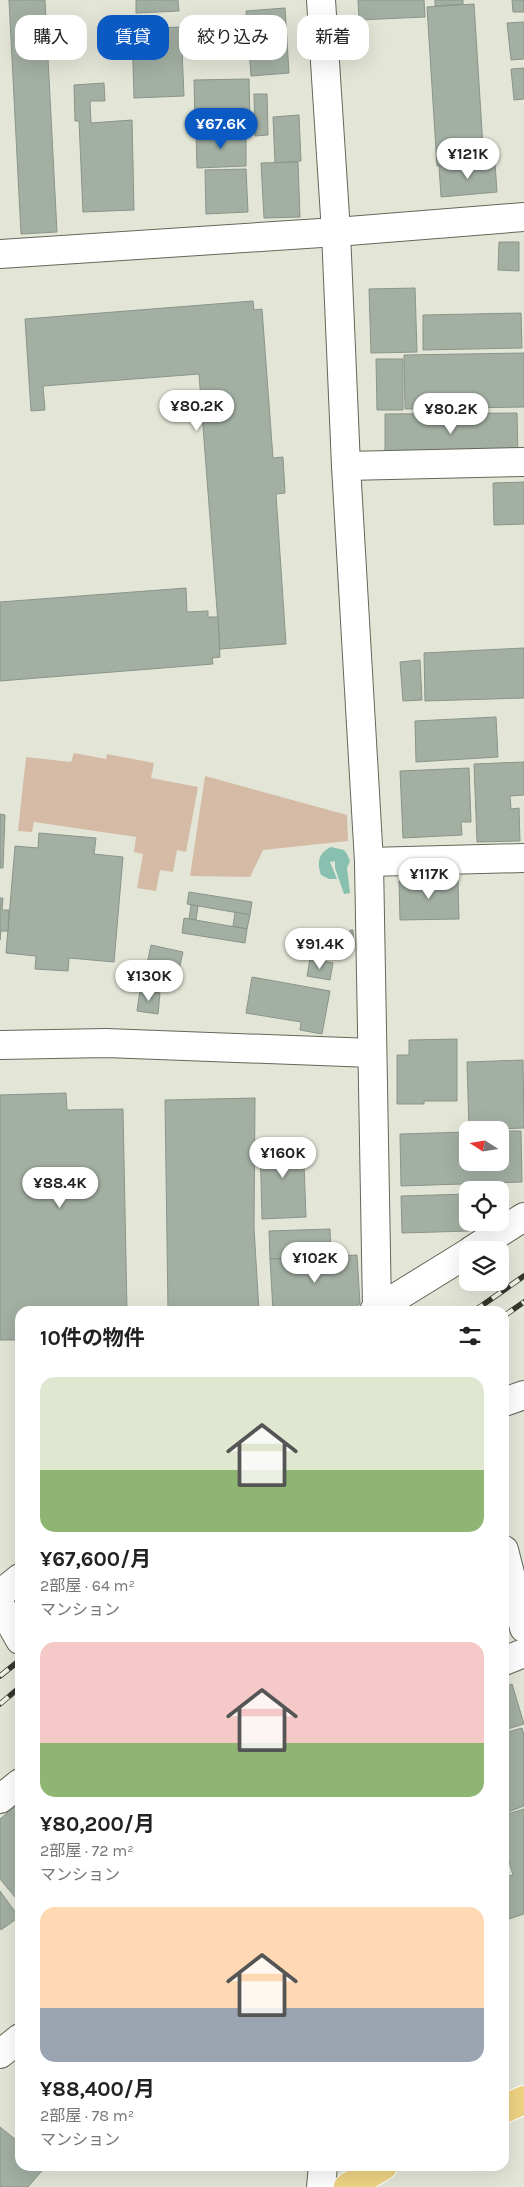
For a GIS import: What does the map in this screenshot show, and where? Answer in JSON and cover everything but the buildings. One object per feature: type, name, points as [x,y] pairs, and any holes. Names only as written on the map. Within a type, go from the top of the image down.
[{"type":"main road","points":[[509,2108],[524,2100]]},
{"type":"main road","points":[[348,2187],[375,2171]]},
{"type":"street","points":[[321,0],[336,232],[346,466],[369,862],[375,1306]]},
{"type":"street","points":[[0,254],[336,232],[524,217]]},
{"type":"street","points":[[346,466],[524,462]]},
{"type":"street","points":[[369,862],[524,858]]},
{"type":"street","points":[[0,1045],[106,1043],[372,1052]]},
{"type":"street","points":[[487,1241],[524,1218]]},
{"type":"street","points":[[382,1306],[459,1259]]},
{"type":"street","points":[[509,1400],[524,1395]]},
{"type":"street","points":[[509,1570],[524,1628]]},
{"type":"street","points":[[0,1594],[15,1582]]},
{"type":"street","points":[[0,1605],[15,1631]]},
{"type":"street","points":[[509,1659],[524,1653]]},
{"type":"street","points":[[0,1799],[15,1787]]},
{"type":"street","points":[[0,2054],[15,2042]]},
{"type":"street","points":[[321,2187],[323,2171]]},
{"type":"shaded area","points":[[74,753],[106,759],[107,754],[154,763],[151,778],[198,787],[186,852],[177,850],[173,872],[160,870],[156,891],[137,888],[143,854],[134,852],[136,837],[34,822],[32,832],[18,831],[26,757],[71,762]]},
{"type":"shaded area","points":[[205,776],[347,815],[348,841],[263,850],[250,877],[190,876]]},
{"type":"water","points":[[331,847],[344,850],[350,861],[347,868],[350,893],[344,894],[335,868],[335,861],[330,862],[337,879],[329,879],[321,875],[319,866],[321,855]]},
{"type":"railway","points":[[481,1306],[524,1276]]},
{"type":"railway","points":[[509,1312],[524,1302]]},
{"type":"railway","points":[[0,1676],[15,1664]]},
{"type":"railway","points":[[0,1704],[15,1691]]}]
